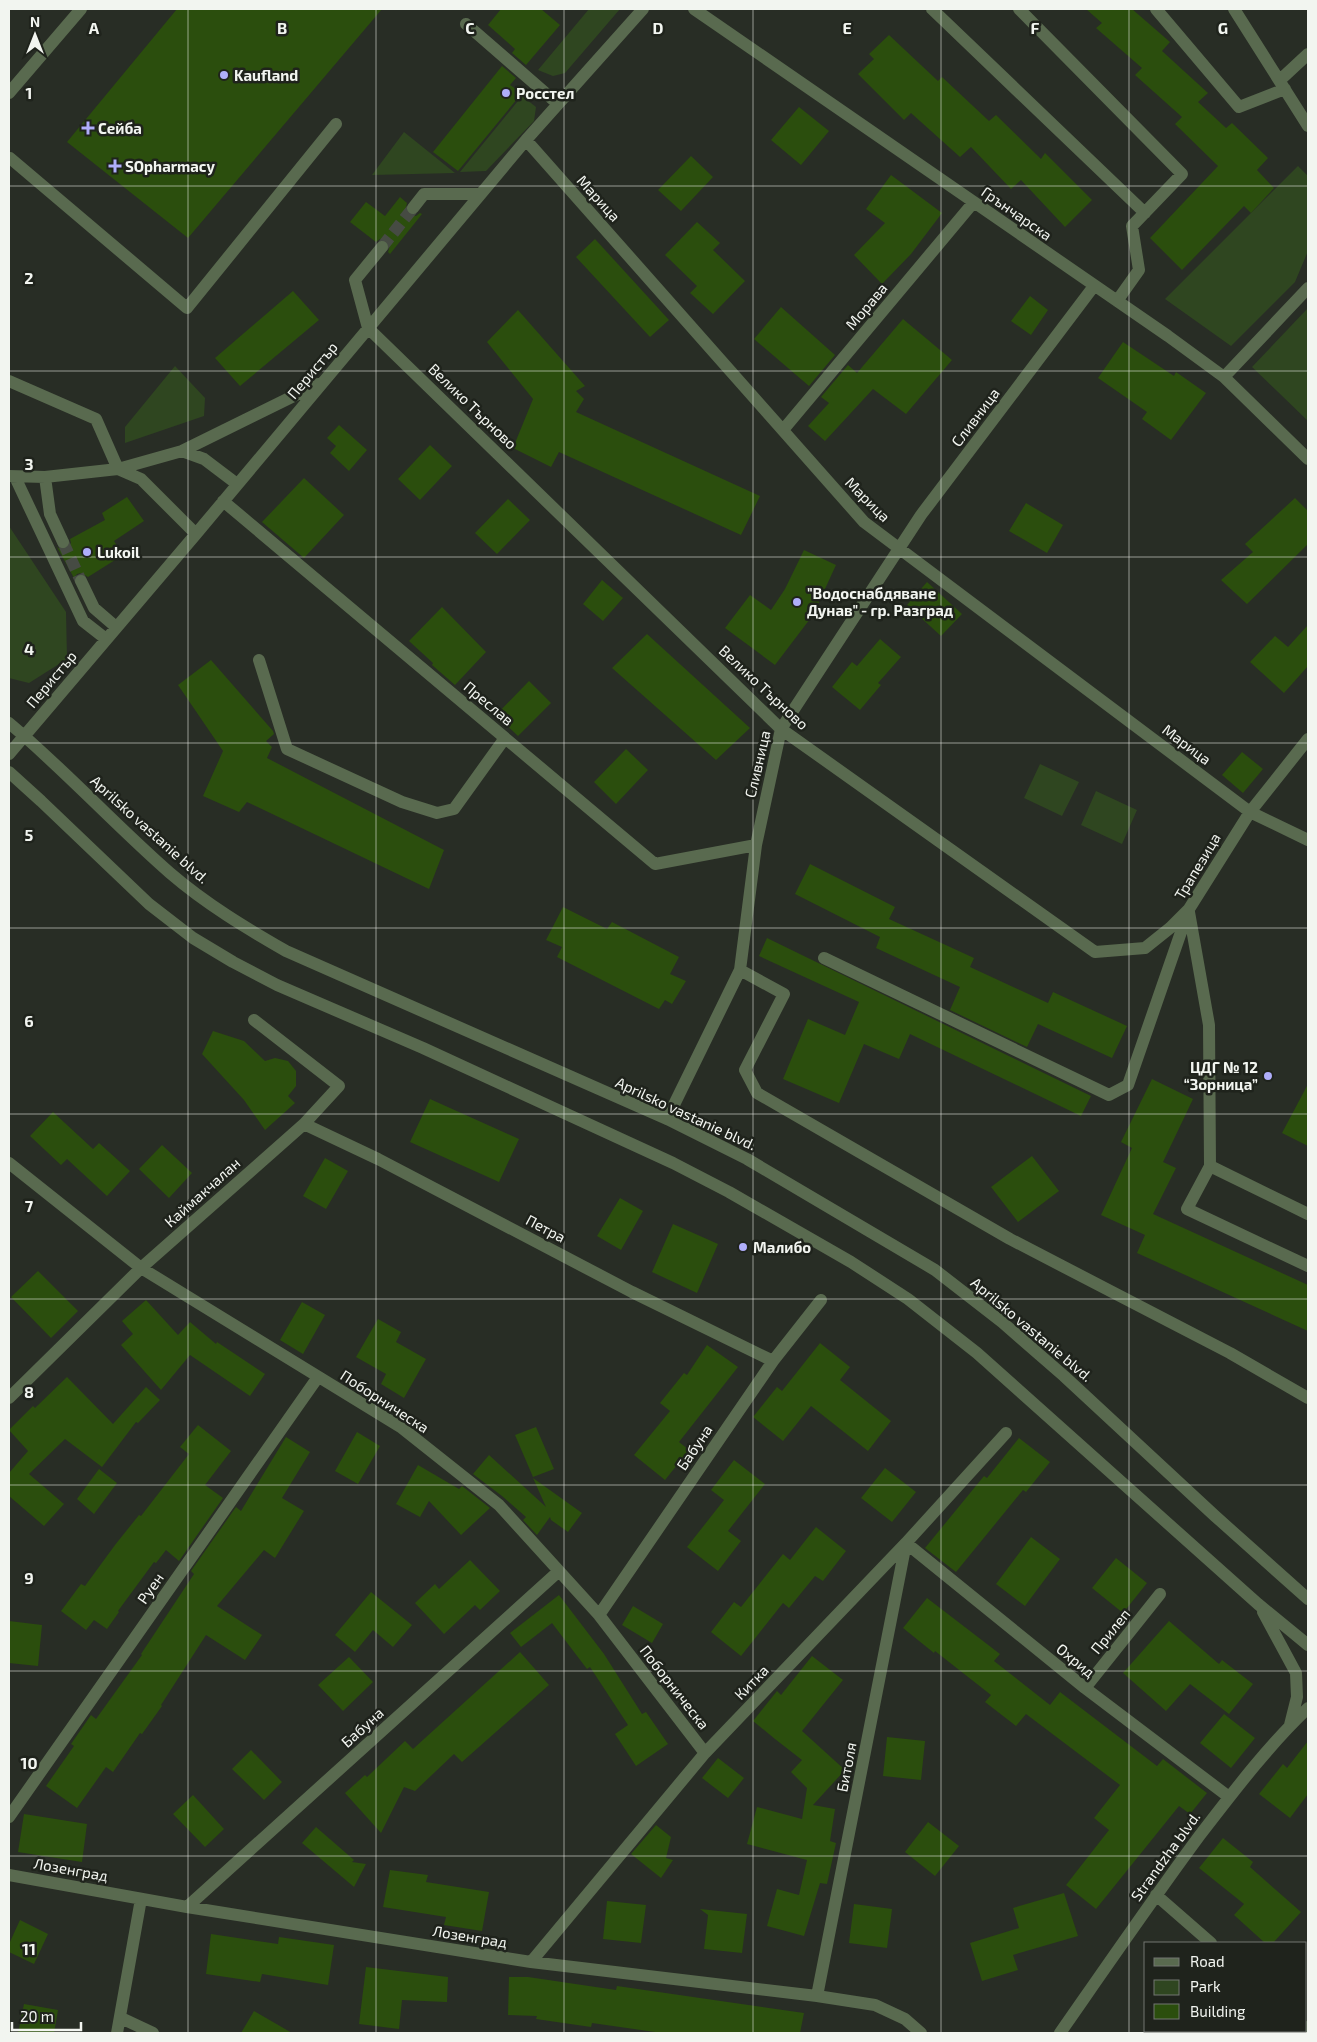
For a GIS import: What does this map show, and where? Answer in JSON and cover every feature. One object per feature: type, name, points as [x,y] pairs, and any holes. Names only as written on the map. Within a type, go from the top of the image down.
[{"type":"street","points":[[9,93],[81,9]]},
{"type":"street","name":"Перистър","points":[[9,754],[526,140],[643,9]]},
{"type":"street","name":"Грънчарска","points":[[694,9],[1168,336],[1224,377],[1308,459]]},
{"type":"street","points":[[932,9],[1145,213]]},
{"type":"street","points":[[1019,9],[1182,174],[1132,226],[1138,270],[1117,301]]},
{"type":"street","points":[[1156,9],[1238,107],[1282,85],[1308,54]]},
{"type":"street","points":[[1234,9],[1308,126]]},
{"type":"street","points":[[466,24],[558,104]]},
{"type":"street","points":[[10,158],[187,308],[336,124]]},
{"type":"street","name":"Марица","points":[[526,140],[864,522],[1250,812],[1308,840]]},
{"type":"street","points":[[413,208],[424,194],[482,194]]},
{"type":"street","name":"Морава","points":[[783,430],[973,203]]},
{"type":"street","points":[[368,328],[355,280],[382,247]]},
{"type":"street","name":"Сливница","points":[[667,1119],[740,970],[756,845],[781,729],[922,515],[1094,286]]},
{"type":"street","points":[[1224,377],[1308,288]]},
{"type":"street","name":"Велико Търново","points":[[368,328],[781,729],[1095,952],[1145,948],[1170,928],[1189,909]]},
{"type":"street","points":[[9,381],[96,420],[118,469],[141,479],[196,534]]},
{"type":"street","points":[[106,639],[84,621],[12,477],[44,477],[118,469],[182,451],[322,382]]},
{"type":"street","points":[[182,451],[204,459],[237,484]]},
{"type":"street","points":[[44,477],[50,514],[63,542]]},
{"type":"street","name":"Преслав","points":[[223,501],[655,864],[756,845]]},
{"type":"street","points":[[81,581],[94,608],[116,627]]},
{"type":"street","points":[[259,660],[287,749],[402,802],[437,814],[454,808],[505,738]]},
{"type":"street","name":"Aprilsko vastanie blvd.","points":[[9,723],[170,872],[238,923],[295,955],[667,1119],[747,1158],[935,1270],[1002,1322],[1064,1376],[1276,1572],[1308,1599]]},
{"type":"street","name":"Трапезица","points":[[824,958],[1109,1095],[1128,1085],[1189,909],[1250,812],[1308,739]]},
{"type":"street","points":[[9,772],[42,801],[149,904],[193,938],[233,962],[277,985],[423,1048],[673,1163],[729,1192],[851,1262],[908,1299],[977,1353],[1258,1604],[1308,1645]]},
{"type":"street","points":[[1189,909],[1209,1025],[1210,1166],[1187,1209],[1308,1266]]},
{"type":"street","points":[[740,970],[784,994],[745,1070],[757,1093],[1010,1239],[1230,1353],[1308,1398]]},
{"type":"street","name":"Каймакчалан","points":[[9,1398],[142,1268],[304,1124],[340,1086],[254,1020]]},
{"type":"street","name":"Петра","points":[[304,1124],[378,1158],[632,1292],[773,1361]]},
{"type":"street","name":"Поборническа","points":[[9,1163],[142,1268],[402,1428],[491,1499],[599,1615],[706,1753]]},
{"type":"street","points":[[1210,1166],[1308,1214]]},
{"type":"street","name":"Бабуна","points":[[599,1615],[773,1361],[821,1300]]},
{"type":"street","name":"Руен","points":[[9,1817],[318,1377]]},
{"type":"street","name":"Китка","points":[[531,1962],[706,1753],[906,1543],[1006,1433]]},
{"type":"street","name":"Охрид","points":[[906,1543],[1085,1688],[1229,1797]]},
{"type":"street","name":"Битоля","points":[[817,1996],[906,1543]]},
{"type":"street","name":"Бабуна","points":[[187,1907],[558,1571]]},
{"type":"street","points":[[1276,1572],[1308,1586]]},
{"type":"street","name":"Прилеп","points":[[1085,1688],[1160,1594]]},
{"type":"street","points":[[1258,1604],[1296,1673],[1297,1697],[1290,1725]]},
{"type":"street","name":"Strandzha blvd.","points":[[1060,2033],[1156,1895],[1229,1797],[1290,1725],[1308,1708]]},
{"type":"street","name":"Лозенград","points":[[9,1874],[187,1907],[531,1962],[817,1996],[875,2005],[905,2019],[921,2033]]},
{"type":"street","points":[[1156,1895],[1210,1942]]},
{"type":"street","points":[[117,2033],[141,1899]]},
{"type":"street","points":[[121,2018],[153,2033]]},
{"type":"green space","points":[[589,9],[620,9],[565,73],[553,76],[538,70]]},
{"type":"green space","points":[[522,96],[536,107],[534,121],[486,171],[460,172]]},
{"type":"green space","points":[[404,132],[455,173],[372,175]]},
{"type":"green space","points":[[1298,166],[1308,176],[1308,251],[1295,282],[1231,346],[1165,299]]},
{"type":"green space","points":[[1308,308],[1308,421],[1252,367]]},
{"type":"green space","points":[[175,366],[205,398],[204,416],[125,443],[125,427]]},
{"type":"green space","points":[[9,526],[66,612],[67,659],[29,683],[9,678]]},
{"type":"green space","points":[[1040,764],[1079,782],[1062,816],[1024,798]]},
{"type":"green space","points":[[1096,791],[1137,810],[1122,844],[1081,825]]},
{"type":"building","name":"Kaufland","points":[[177,9],[382,9],[188,238],[67,142]]},
{"type":"building","points":[[501,9],[541,9],[560,25],[526,65],[512,53],[515,49],[488,25]]},
{"type":"building","points":[[1086,9],[1132,9],[1170,42],[1162,51],[1208,93],[1198,102],[1226,128],[1232,123],[1268,158],[1257,170],[1274,188],[1251,213],[1244,206],[1182,270],[1150,238],[1218,166],[1175,124],[1182,117],[1135,75],[1142,68],[1096,28],[1102,23]]},
{"type":"building","points":[[889,35],[938,81],[942,77],[989,121],[996,115],[1041,159],[1045,153],[1092,200],[1065,227],[1021,180],[1011,189],[971,147],[960,157],[911,113],[904,120],[858,74],[874,59],[869,54]]},
{"type":"building","points":[[502,66],[516,78],[510,85],[522,93],[458,171],[433,152]]},
{"type":"building","points":[[799,107],[829,131],[801,165],[771,140]]},
{"type":"building","points":[[691,156],[713,177],[681,211],[658,190]]},
{"type":"building","points":[[891,175],[942,213],[911,254],[882,284],[854,255],[885,223],[866,209]]},
{"type":"building","points":[[400,197],[407,203],[405,211],[408,215],[416,216],[420,213],[422,214],[390,254],[388,252],[390,245],[387,240],[380,239],[376,242],[350,222],[366,202],[385,216]]},
{"type":"building","points":[[697,222],[720,243],[713,250],[745,281],[713,314],[690,293],[697,286],[665,255]]},
{"type":"building","points":[[595,239],[669,320],[650,337],[576,257]]},
{"type":"building","points":[[293,291],[319,320],[240,386],[215,358]]},
{"type":"building","points":[[1030,296],[1048,310],[1031,335],[1011,321]]},
{"type":"building","points":[[781,307],[835,355],[809,386],[754,339]]},
{"type":"building","points":[[518,310],[585,386],[576,391],[584,399],[576,412],[760,496],[741,535],[559,452],[551,467],[513,448],[533,399],[487,342]]},
{"type":"building","points":[[903,319],[952,360],[906,414],[873,389],[825,441],[808,426],[829,403],[821,397],[848,365],[857,373]]},
{"type":"building","points":[[1123,342],[1174,376],[1176,372],[1206,393],[1171,440],[1142,419],[1147,412],[1098,378]]},
{"type":"building","points":[[339,425],[367,450],[349,471],[330,453],[336,446],[327,438]]},
{"type":"building","points":[[430,445],[452,466],[420,500],[398,479]]},
{"type":"building","points":[[304,478],[344,515],[304,558],[262,522]]},
{"type":"building","points":[[127,497],[144,521],[114,541],[123,555],[88,577],[81,573],[77,574],[74,578],[57,547],[62,550],[67,549],[71,543],[70,539],[105,520],[102,513]]},
{"type":"building","points":[[1295,498],[1308,511],[1308,544],[1247,604],[1221,580],[1253,552],[1245,544]]},
{"type":"building","points":[[508,499],[530,520],[497,554],[475,533]]},
{"type":"building","points":[[1026,503],[1063,525],[1047,553],[1009,531]]},
{"type":"building","name":"\"Водоснабдяване Дунав\" - гр. Разград","points":[[804,550],[836,565],[813,615],[775,665],[725,628],[750,595],[771,610],[785,589]]},
{"type":"building","points":[[602,580],[623,598],[603,621],[583,604]]},
{"type":"building","points":[[927,582],[962,614],[941,636],[907,605]]},
{"type":"building","points":[[442,607],[486,652],[455,685],[409,641]]},
{"type":"building","points":[[1308,625],[1308,666],[1284,693],[1250,662],[1275,636],[1288,647]]},
{"type":"building","points":[[647,634],[750,728],[716,760],[612,668]]},
{"type":"building","points":[[880,639],[901,657],[878,683],[881,685],[860,710],[832,687],[852,662],[857,666]]},
{"type":"building","points":[[211,660],[273,731],[274,734],[266,741],[272,747],[267,758],[444,850],[429,889],[247,802],[239,812],[203,796],[223,751],[178,685]]},
{"type":"building","points":[[529,681],[551,703],[518,736],[496,715]]},
{"type":"building","points":[[626,749],[648,770],[616,804],[594,782]]},
{"type":"building","points":[[1242,752],[1263,769],[1243,793],[1222,775]]},
{"type":"building","points":[[810,864],[895,907],[889,919],[974,958],[970,967],[1048,1003],[1053,992],[1127,1026],[1112,1058],[1038,1024],[1027,1047],[950,1010],[960,987],[876,948],[880,937],[795,894]]},
{"type":"building","points":[[563,907],[607,929],[612,922],[679,957],[670,974],[686,981],[672,1004],[665,1000],[659,1009],[557,957],[562,947],[546,940]]},
{"type":"building","points":[[767,938],[1091,1096],[1081,1116],[910,1034],[899,1059],[864,1044],[839,1103],[783,1079],[808,1019],[845,1035],[859,1002],[759,956]]},
{"type":"building","points":[[213,1031],[244,1041],[265,1061],[275,1058],[288,1061],[296,1071],[296,1086],[288,1096],[295,1103],[265,1130],[244,1100],[202,1054]]},
{"type":"building","points":[[1152,1079],[1193,1099],[1163,1162],[1176,1168],[1153,1214],[1308,1285],[1308,1331],[1137,1253],[1145,1235],[1101,1215],[1132,1148],[1121,1142]]},
{"type":"building","points":[[1308,1084],[1308,1146],[1282,1133]]},
{"type":"building","points":[[430,1099],[519,1139],[499,1182],[410,1142]]},
{"type":"building","points":[[53,1112],[93,1149],[99,1143],[130,1171],[107,1196],[67,1159],[61,1165],[30,1136]]},
{"type":"building","points":[[162,1145],[192,1173],[169,1198],[139,1169]]},
{"type":"building","points":[[1032,1156],[1059,1191],[1018,1222],[991,1187]]},
{"type":"building","points":[[325,1158],[348,1171],[326,1209],[303,1196]]},
{"type":"building","points":[[620,1198],[643,1211],[621,1250],[597,1236]]},
{"type":"building","points":[[673,1224],[718,1244],[697,1293],[652,1272]]},
{"type":"building","points":[[38,1271],[78,1311],[51,1338],[11,1297]]},
{"type":"building","points":[[146,1300],[178,1335],[190,1322],[216,1344],[217,1342],[265,1374],[250,1396],[190,1355],[161,1390],[121,1345],[133,1334],[122,1321]]},
{"type":"building","points":[[302,1302],[325,1315],[303,1354],[280,1340]]},
{"type":"building","points":[[378,1319],[401,1332],[396,1342],[426,1359],[404,1398],[381,1384],[386,1374],[356,1357]]},
{"type":"building","points":[[820,1343],[850,1367],[840,1380],[891,1421],[868,1451],[811,1406],[783,1441],[753,1417],[777,1387],[782,1391]]},
{"type":"building","points":[[707,1345],[738,1367],[679,1442],[689,1450],[665,1480],[634,1455],[670,1411],[660,1403],[684,1373],[687,1375]]},
{"type":"building","points":[[67,1377],[113,1424],[146,1387],[160,1400],[138,1423],[136,1422],[102,1467],[65,1439],[29,1474],[64,1504],[44,1526],[9,1496],[9,1473],[28,1451],[9,1430],[33,1406],[35,1408]]},
{"type":"building","points":[[198,1425],[231,1451],[205,1485],[223,1498],[179,1561],[166,1550],[156,1563],[154,1562],[107,1629],[94,1620],[86,1630],[61,1611],[81,1584],[85,1586],[115,1545],[139,1515],[141,1516],[189,1454],[180,1447]]},
{"type":"building","points":[[536,1427],[554,1469],[533,1477],[515,1435]]},
{"type":"building","points":[[357,1432],[380,1446],[358,1484],[335,1471]]},
{"type":"building","points":[[286,1437],[310,1452],[282,1498],[304,1511],[275,1558],[264,1550],[217,1606],[262,1635],[245,1660],[206,1635],[162,1706],[142,1734],[140,1733],[113,1772],[106,1767],[77,1808],[46,1786],[74,1746],[71,1744],[91,1715],[96,1719],[142,1655],[194,1574],[191,1571],[236,1507],[241,1511]]},
{"type":"building","points":[[1019,1438],[1050,1462],[1026,1492],[1023,1490],[956,1572],[925,1548],[984,1476],[987,1478]]},
{"type":"building","points":[[489,1455],[546,1507],[533,1478],[582,1513],[568,1532],[551,1520],[550,1517],[537,1535],[523,1520],[526,1517],[473,1474]]},
{"type":"building","points":[[734,1460],[765,1484],[728,1531],[741,1541],[718,1571],[687,1547],[724,1500],[711,1490]]},
{"type":"building","points":[[418,1465],[459,1489],[462,1486],[490,1508],[461,1535],[429,1501],[420,1517],[396,1504]]},
{"type":"building","points":[[885,1468],[916,1492],[892,1522],[861,1498]]},
{"type":"building","points":[[99,1469],[117,1483],[94,1514],[77,1499]]},
{"type":"building","points":[[816,1527],[846,1551],[823,1581],[815,1576],[789,1608],[783,1603],[741,1656],[711,1632],[734,1602],[741,1607],[783,1554],[790,1560]]},
{"type":"building","points":[[1031,1537],[1060,1559],[1025,1606],[996,1584]]},
{"type":"building","points":[[1116,1558],[1147,1583],[1123,1613],[1092,1588]]},
{"type":"building","points":[[470,1560],[500,1591],[480,1610],[475,1605],[444,1634],[415,1603],[435,1584],[439,1589]]},
{"type":"building","points":[[371,1592],[412,1625],[393,1647],[373,1630],[355,1652],[335,1635]]},
{"type":"building","points":[[559,1595],[604,1654],[642,1714],[646,1712],[668,1744],[636,1766],[615,1734],[628,1725],[590,1667],[587,1669],[552,1623],[521,1647],[510,1633]]},
{"type":"building","points":[[927,1598],[1000,1654],[994,1661],[1050,1705],[1060,1692],[1157,1766],[1163,1759],[1207,1793],[1190,1814],[1179,1806],[1096,1909],[1066,1885],[1109,1830],[1094,1818],[1120,1785],[1026,1714],[1016,1726],[985,1702],[991,1695],[903,1628]]},
{"type":"building","points":[[633,1606],[663,1624],[652,1643],[622,1625]]},
{"type":"building","points":[[9,1621],[42,1625],[38,1666],[9,1663]]},
{"type":"building","points":[[1169,1621],[1219,1664],[1222,1660],[1253,1684],[1229,1714],[1190,1684],[1166,1711],[1123,1673]]},
{"type":"building","points":[[520,1652],[549,1685],[462,1762],[454,1754],[415,1791],[404,1787],[381,1833],[345,1793],[365,1775],[367,1777],[405,1741],[413,1749]]},
{"type":"building","points":[[812,1656],[843,1680],[802,1731],[845,1770],[813,1805],[835,1809],[830,1841],[836,1843],[827,1884],[820,1883],[804,1936],[767,1926],[777,1889],[799,1895],[807,1860],[747,1844],[757,1807],[802,1819],[807,1788],[791,1772],[802,1760],[753,1721],[777,1691],[781,1695]]},
{"type":"building","points":[[349,1657],[373,1682],[343,1711],[318,1685]]},
{"type":"building","points":[[1224,1714],[1255,1738],[1231,1768],[1200,1743]]},
{"type":"building","points":[[887,1737],[925,1741],[921,1780],[883,1776]]},
{"type":"building","points":[[1308,1741],[1308,1794],[1290,1818],[1259,1794],[1283,1764],[1287,1768]]},
{"type":"building","points":[[251,1750],[282,1782],[264,1800],[232,1769]]},
{"type":"building","points":[[718,1758],[744,1778],[728,1798],[702,1778]]},
{"type":"building","points":[[193,1795],[224,1829],[205,1847],[173,1814]]},
{"type":"building","points":[[24,1814],[87,1824],[82,1862],[18,1852]]},
{"type":"building","points":[[928,1822],[959,1846],[935,1876],[905,1852]]},
{"type":"building","points":[[656,1825],[671,1837],[666,1858],[673,1860],[661,1878],[631,1854]]},
{"type":"building","points":[[316,1827],[354,1860],[352,1862],[366,1864],[354,1887],[302,1843]]},
{"type":"building","points":[[1223,1838],[1253,1862],[1250,1867],[1301,1912],[1274,1942],[1264,1942],[1234,1915],[1244,1904],[1199,1868]]},
{"type":"building","points":[[390,1870],[428,1875],[426,1882],[489,1892],[482,1931],[444,1925],[446,1917],[383,1907]]},
{"type":"building","points":[[1064,1893],[1078,1936],[1013,1955],[1018,1970],[982,1981],[970,1943],[1019,1928],[1013,1908]]},
{"type":"building","points":[[607,1901],[646,1905],[641,1943],[603,1939]]},
{"type":"building","points":[[854,1904],[892,1909],[887,1948],[849,1943]]},
{"type":"building","points":[[700,1909],[747,1914],[742,1953],[704,1949],[708,1915]]},
{"type":"building","points":[[20,1920],[48,1934],[34,1964],[9,1952],[9,1944]]},
{"type":"building","points":[[211,1934],[278,1944],[279,1937],[334,1945],[328,1985],[262,1974],[260,1982],[206,1974]]},
{"type":"building","points":[[366,1967],[448,1977],[447,2002],[402,2000],[399,2029],[359,2024]]},
{"type":"building","points":[[509,1977],[528,1977],[616,1990],[617,1986],[804,2013],[800,2033],[662,2033],[592,2023],[591,2027],[536,2019],[537,2016],[508,2015]]},
{"type":"building","points":[[24,2004],[58,2010],[54,2033],[18,2033]]},
{"type":"building","points":[[254,2011],[292,2033],[241,2033]]},
{"type":"tunnel","points":[[382,247],[413,208]]},
{"type":"tunnel","points":[[63,542],[81,581]]},
{"type":"place","name":"Kaufland","points":[[224,75]]},
{"type":"place","name":"Росстел","points":[[506,93]]},
{"type":"place","name":"Сейба","points":[[88,128]]},
{"type":"place","name":"SOpharmacy","points":[[115,166]]},
{"type":"place","name":"Lukoil","points":[[87,552]]},
{"type":"place","name":"\"Водоснабдяване Дунав\" - гр. Разград","points":[[797,602]]},
{"type":"place","name":"ЦДГ № 12 “Зорница”","points":[[1268,1076]]},
{"type":"place","name":"Малибо","points":[[743,1247]]}]
